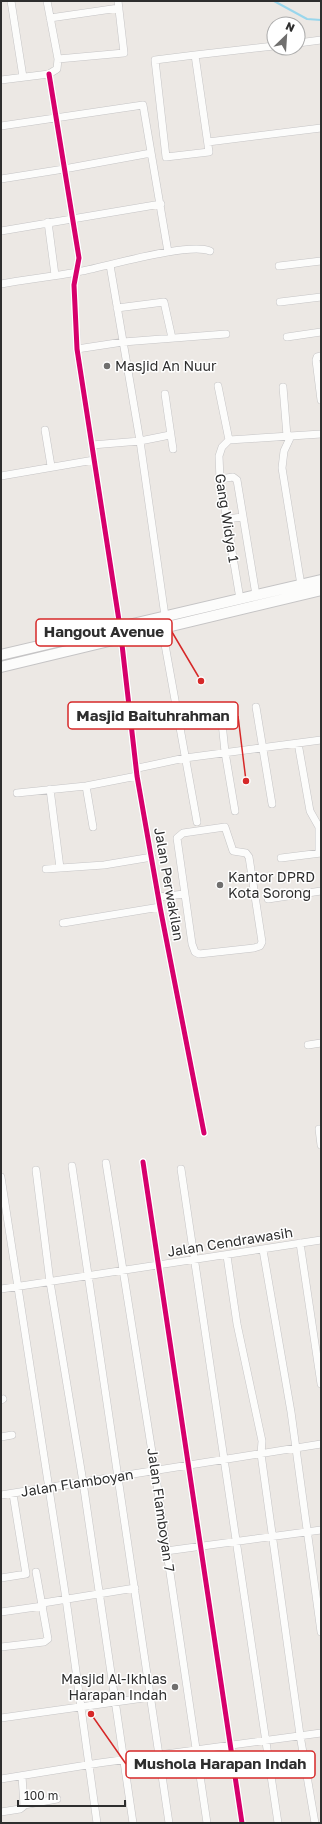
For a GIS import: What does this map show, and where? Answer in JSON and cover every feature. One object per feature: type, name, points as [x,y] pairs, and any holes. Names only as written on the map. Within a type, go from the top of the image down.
[{"type":"main road","points":[[1,655],[321,580]]},
{"type":"main road","points":[[1,667],[321,590]]},
{"type":"street","points":[[11,1],[23,77]]},
{"type":"street","points":[[1,80],[49,74],[57,69],[58,59],[47,1]]},
{"type":"street","points":[[50,18],[118,5],[124,53],[58,59]]},
{"type":"street","points":[[306,42],[321,40]]},
{"type":"street","points":[[195,56],[209,152],[166,157],[155,60],[266,47]]},
{"type":"street","name":"Jalan Perwakilan","points":[[49,74],[79,258],[74,285],[77,349],[120,627],[138,768],[137,776],[160,906],[204,1133]]},
{"type":"street","points":[[1,126],[142,104],[161,204],[168,252]]},
{"type":"street","points":[[208,142],[321,128]]},
{"type":"street","points":[[1,179],[151,153]]},
{"type":"street","points":[[1,230],[161,204]]},
{"type":"street","points":[[48,222],[56,275]]},
{"type":"street","points":[[1,284],[110,266],[168,252],[200,248],[210,251]]},
{"type":"street","points":[[279,266],[321,261]]},
{"type":"street","points":[[110,266],[140,441],[165,616]]},
{"type":"street","points":[[280,302],[321,296]]},
{"type":"street","points":[[117,308],[164,302],[172,338]]},
{"type":"street","points":[[287,337],[321,332]]},
{"type":"street","points":[[77,349],[123,342],[226,334]]},
{"type":"street","points":[[321,356],[317,357],[316,360],[321,400]]},
{"type":"street","points":[[218,386],[229,440],[321,434]]},
{"type":"street","points":[[283,387],[289,436],[284,451],[282,468],[301,585]]},
{"type":"street","points":[[166,394],[170,435],[173,449]]},
{"type":"street","points":[[45,430],[51,466]]},
{"type":"street","points":[[92,445],[140,441],[170,435]]},
{"type":"street","name":"Gang Widya 1","points":[[229,440],[223,445],[219,453],[220,478],[240,599]]},
{"type":"street","points":[[1,476],[51,466],[94,460]]},
{"type":"street","points":[[220,478],[233,477],[237,479],[242,517],[256,595]]},
{"type":"street","points":[[227,519],[242,517]]},
{"type":"street","points":[[162,628],[197,822]]},
{"type":"street","points":[[256,707],[272,804]]},
{"type":"street","points":[[221,713],[225,752],[235,810]]},
{"type":"street","points":[[138,768],[185,758],[321,740]]},
{"type":"street","points":[[280,858],[320,853],[319,827],[310,811],[298,743]]},
{"type":"street","points":[[17,793],[86,786],[137,776]]},
{"type":"street","points":[[86,786],[93,828]]},
{"type":"street","points":[[50,789],[60,868]]},
{"type":"street","points":[[225,827],[233,851],[246,854],[249,857],[262,937],[261,944],[254,948],[201,954],[195,952],[193,948],[184,894],[177,837],[183,832],[225,827]]},
{"type":"street","points":[[46,869],[104,865],[152,857]]},
{"type":"street","points":[[268,899],[321,891]]},
{"type":"street","points":[[159,897],[184,894]]},
{"type":"street","points":[[63,923],[160,906]]},
{"type":"street","points":[[308,1045],[321,1043]]},
{"type":"street","points":[[319,1129],[321,1145]]},
{"type":"street","points":[[143,1162],[242,1823]]},
{"type":"street","name":"Jalan Flamboyan 7","points":[[106,1163],[155,1471],[207,1823]]},
{"type":"street","points":[[72,1166],[119,1476],[169,1823]]},
{"type":"street","points":[[181,1169],[278,1823]]},
{"type":"street","points":[[36,1170],[50,1282],[83,1482],[133,1823]]},
{"type":"street","points":[[1,1177],[66,1599],[80,1706],[98,1823]]},
{"type":"street","name":"Jalan Cendrawasih","points":[[1,1289],[227,1256],[321,1240]]},
{"type":"street","points":[[300,1243],[321,1384]]},
{"type":"street","points":[[263,1250],[296,1447],[321,1632]]},
{"type":"street","points":[[227,1256],[237,1324],[260,1432],[261,1454],[272,1537],[300,1735],[315,1823]]},
{"type":"street","points":[[1,1437],[12,1435]]},
{"type":"street","name":"Jalan Flamboyan","points":[[1,1495],[321,1444]]},
{"type":"street","points":[[1,1578],[26,1574],[13,1494]]},
{"type":"street","points":[[166,1551],[321,1530]]},
{"type":"street","points":[[1,1647],[47,1640],[49,1636],[36,1572]]},
{"type":"street","points":[[1,1612],[66,1599],[135,1588]]},
{"type":"street","points":[[1,1718],[151,1697]]},
{"type":"street","points":[[1,1779],[123,1759],[321,1733]]},
{"type":"street","points":[[22,1776],[24,1805]]},
{"type":"street","points":[[1,1812],[20,1809],[24,1805],[57,1799]]},
{"type":"waterway","points":[[274,1],[307,19],[321,20]]},
{"type":"cycle path","points":[[49,74],[79,258],[74,285],[77,349],[120,627],[137,776],[160,907],[204,1133]]},
{"type":"cycle path","points":[[143,1162],[242,1823]]},
{"type":"place","name":"Masjid An Nuur","points":[[107,366]]},
{"type":"place","name":"Hangout Avenue","points":[[201,681]]},
{"type":"place","name":"Masjid Baituhrahman","points":[[246,781]]},
{"type":"place","name":"Kantor DPRD Kota Sorong","points":[[220,885]]},
{"type":"place","name":"Masjid Al-Ikhlas Harapan Indah","points":[[175,1687]]},
{"type":"place","name":"Mushola Harapan Indah","points":[[91,1714]]}]
